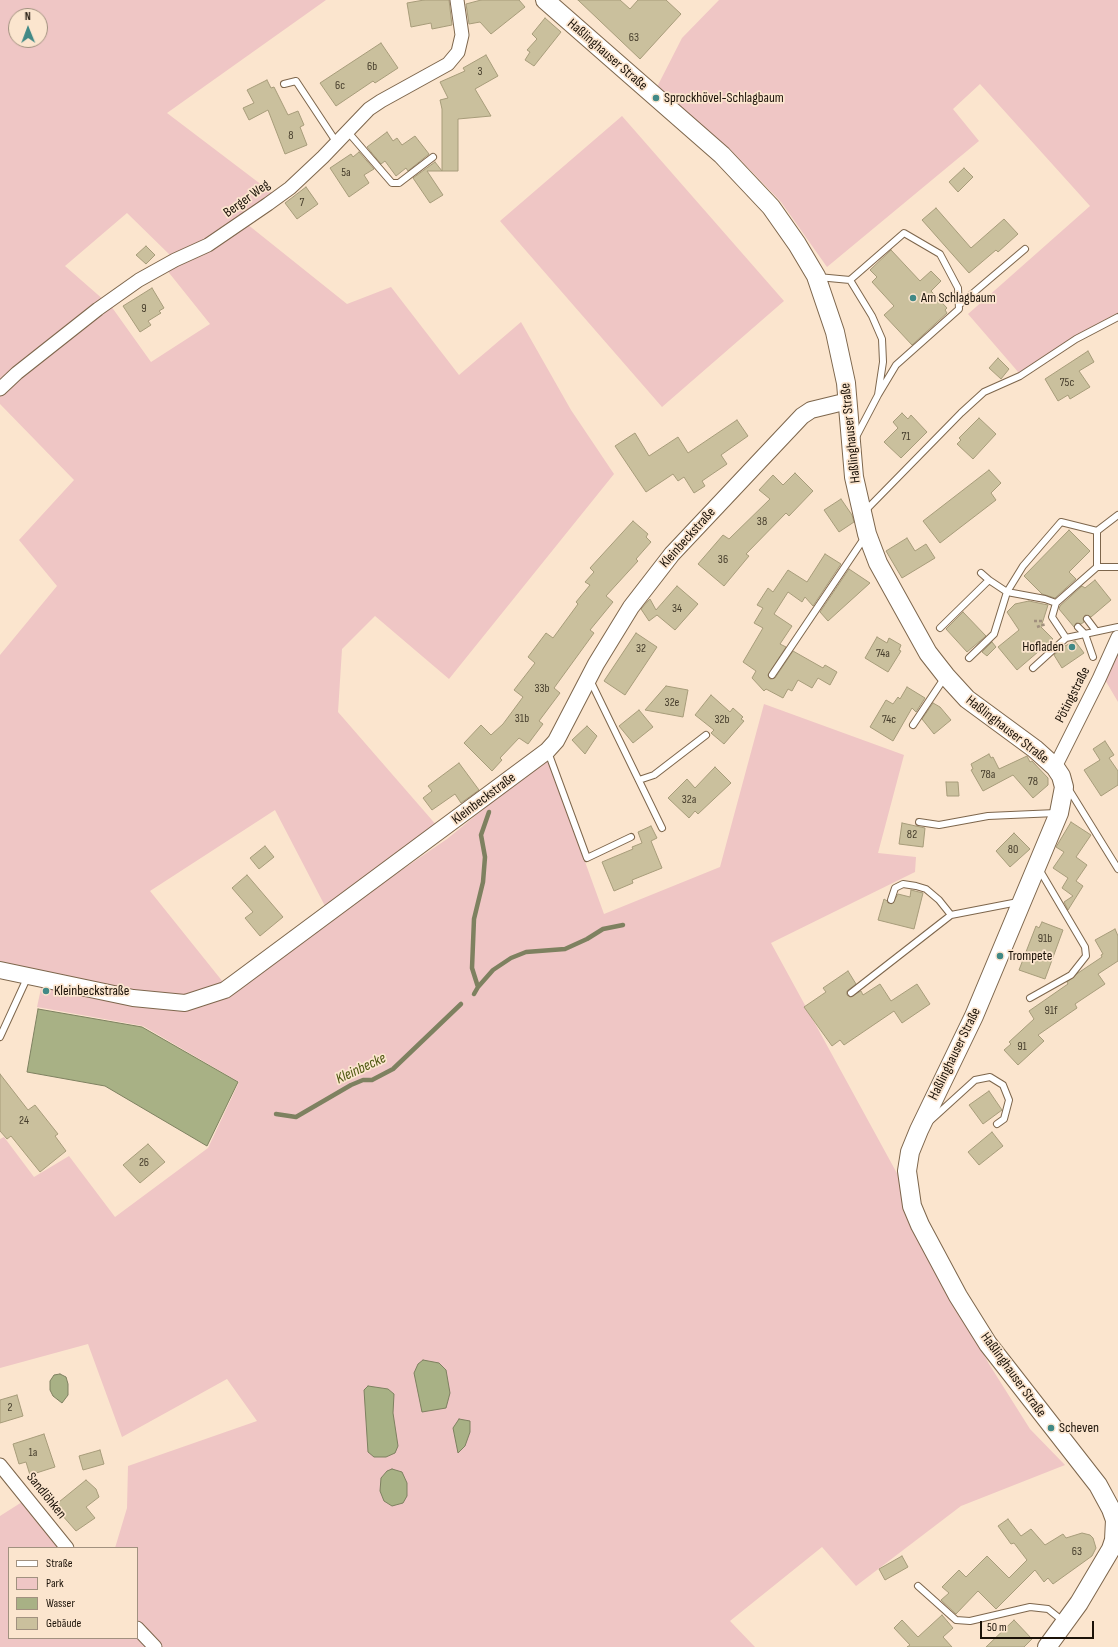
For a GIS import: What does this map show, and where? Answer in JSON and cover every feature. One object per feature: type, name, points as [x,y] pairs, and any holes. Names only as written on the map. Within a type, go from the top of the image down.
[{"type":"main road","name":"Haßlinghauser Straße","points":[[545,0],[722,155],[771,207],[816,276],[835,332],[843,365],[848,401],[854,477],[867,534],[878,563],[892,592],[928,653],[946,676],[968,699],[1035,749],[1058,772],[1064,786],[1059,813],[974,1016],[919,1130],[910,1152],[907,1172],[912,1206],[920,1225],[958,1296],[988,1344],[1098,1485],[1115,1516]]},
{"type":"main road","points":[[1047,1647],[1066,1624],[1090,1587],[1111,1549],[1114,1540],[1115,1516]]},
{"type":"street","name":"Berger Weg","points":[[0,389],[17,373],[98,309],[139,280],[175,260],[208,245],[290,188],[338,143],[375,105],[448,64],[458,52],[462,35],[457,0]]},
{"type":"street","name":"Kleinbeckstraße","points":[[0,970],[134,998],[185,1003],[225,990],[547,751],[556,741],[589,678],[631,607],[672,554],[802,416],[811,410],[848,401]]},
{"type":"street","name":"Pötingstraße","points":[[1058,772],[1118,637]]},
{"type":"street","name":"Sandlöhken","points":[[0,1465],[66,1547]]},
{"type":"street","points":[[138,1629],[155,1647]]},
{"type":"lane","points":[[284,84],[296,81],[338,143]]},
{"type":"lane","points":[[348,132],[392,183],[400,183],[433,158]]},
{"type":"lane","points":[[816,276],[850,280],[904,233],[940,254],[958,288],[959,309],[896,365],[851,446]]},
{"type":"lane","points":[[959,305],[1025,249]]},
{"type":"lane","points":[[850,280],[872,316],[882,339],[883,362],[878,395]]},
{"type":"lane","points":[[862,513],[961,413],[984,392],[1020,376],[1076,339],[1118,317]]},
{"type":"lane","points":[[1097,531],[1118,515]]},
{"type":"lane","points":[[969,658],[994,634],[1007,592],[1023,566],[1061,522],[1097,531]]},
{"type":"lane","points":[[1096,567],[1097,531]]},
{"type":"lane","points":[[772,675],[867,534]]},
{"type":"lane","points":[[1066,638],[1052,617],[1056,604],[1096,567],[1118,568]]},
{"type":"lane","points":[[981,573],[1007,592],[1045,599],[1056,604]]},
{"type":"lane","points":[[940,628],[989,580]]},
{"type":"lane","points":[[1087,620],[1096,631]]},
{"type":"lane","points":[[1078,627],[1085,634],[1093,657]]},
{"type":"lane","points":[[1033,668],[1066,638],[1118,627]]},
{"type":"lane","points":[[913,725],[946,676]]},
{"type":"lane","points":[[589,678],[662,828]]},
{"type":"lane","points":[[639,780],[654,775],[706,735]]},
{"type":"lane","points":[[547,751],[587,858],[631,837]]},
{"type":"lane","points":[[1058,772],[1118,869]]},
{"type":"lane","points":[[919,822],[939,825],[1003,815],[1059,813]]},
{"type":"lane","points":[[1030,998],[1071,975],[1086,956],[1085,947],[1037,866]]},
{"type":"lane","points":[[891,900],[895,888],[903,884],[916,886],[926,889],[939,900],[951,915]]},
{"type":"lane","points":[[851,993],[951,915],[1022,902]]},
{"type":"lane","points":[[0,1037],[28,976]]},
{"type":"lane","points":[[919,1130],[975,1080],[990,1077],[1003,1085],[1009,1100],[1004,1119],[997,1124]]},
{"type":"lane","points":[[918,1586],[956,1620],[970,1621],[993,1617],[1030,1607],[1048,1608],[1066,1624]]},
{"type":"green space","points":[[0,0],[326,0],[167,113],[275,195],[238,221],[172,257],[127,213],[65,266],[105,301],[0,383]]},
{"type":"green space","points":[[719,0],[1118,0],[1118,315],[1104,320],[1074,337],[1019,373],[968,314],[1090,206],[980,84],[953,109],[979,141],[827,267],[781,202],[730,149],[657,87],[682,38]]},
{"type":"green space","points":[[622,116],[784,301],[662,407],[500,221]]},
{"type":"green space","points":[[247,224],[347,304],[391,287],[459,375],[521,322],[571,410],[614,474],[449,679],[375,616],[342,649],[338,712],[438,827],[325,906],[275,810],[150,891],[223,982],[184,999],[126,991],[0,961],[0,655],[57,586],[19,540],[74,480],[0,404],[0,393],[111,306],[151,362],[210,324],[166,269]]},
{"type":"green space","points":[[1118,646],[1118,702],[1104,678]]},
{"type":"green space","points":[[764,704],[904,755],[878,853],[916,857],[915,872],[771,943],[899,1177],[968,1326],[989,1364],[1030,1429],[1065,1465],[961,1506],[856,1586],[822,1547],[730,1621],[755,1647],[0,1647],[0,1516],[22,1502],[58,1547],[8,1547],[8,1639],[138,1639],[138,1547],[115,1547],[127,1508],[128,1466],[257,1421],[227,1379],[122,1437],[88,1344],[0,1368],[0,1139],[4,1137],[34,1177],[69,1156],[115,1217],[208,1148],[239,1082],[143,1026],[37,1007],[42,984],[186,1006],[333,917],[447,839],[547,757],[604,914],[720,867]]},
{"type":"water","points":[[38,1009],[142,1027],[238,1082],[207,1146],[105,1086],[27,1072]]},
{"type":"water","points":[[423,1360],[439,1363],[446,1370],[450,1393],[446,1408],[422,1412],[414,1373],[418,1364]]},
{"type":"water","points":[[60,1374],[66,1377],[68,1384],[68,1395],[62,1403],[53,1396],[50,1390],[50,1381],[54,1375]]},
{"type":"water","points":[[368,1386],[388,1389],[394,1394],[393,1413],[398,1446],[395,1453],[386,1457],[374,1457],[368,1452],[364,1390]]},
{"type":"water","points":[[459,1419],[470,1421],[470,1432],[465,1446],[458,1453],[453,1428]]},
{"type":"water","points":[[392,1469],[402,1472],[407,1483],[407,1496],[403,1503],[392,1506],[384,1501],[380,1491],[381,1478],[387,1471]]},
{"type":"building","points":[[424,0],[449,0],[452,25],[432,29],[431,23],[411,27],[407,3]]},
{"type":"building","points":[[481,0],[519,0],[525,7],[491,34],[480,22],[469,24],[466,4]]},
{"type":"building","points":[[578,0],[620,0],[630,9],[638,0],[666,0],[681,14],[640,59]]},
{"type":"building","points":[[545,18],[561,32],[534,66],[525,60],[530,52],[527,50],[537,39],[532,34]]},
{"type":"building","points":[[381,43],[398,68],[375,83],[373,81],[336,106],[320,83]]},
{"type":"building","points":[[486,55],[498,76],[475,89],[491,116],[458,119],[458,171],[442,171],[442,109],[440,100],[448,98],[440,82],[465,71],[463,68]]},
{"type":"building","points":[[267,80],[271,88],[274,87],[288,115],[298,111],[304,125],[300,127],[307,145],[285,154],[268,110],[249,120],[243,108],[254,103],[247,90]]},
{"type":"building","points":[[387,132],[393,141],[397,138],[402,145],[415,136],[429,154],[408,171],[406,168],[396,176],[385,161],[381,164],[367,147]]},
{"type":"building","points":[[359,152],[374,169],[364,175],[369,183],[349,197],[330,168],[351,154],[353,157]]},
{"type":"building","points":[[435,162],[442,171],[427,171],[443,195],[430,203],[413,178]]},
{"type":"building","points":[[964,168],[973,177],[958,192],[949,182]]},
{"type":"building","points":[[306,187],[318,204],[297,219],[285,203]]},
{"type":"building","points":[[936,208],[971,248],[1004,219],[1018,234],[998,252],[996,250],[969,273],[922,220]]},
{"type":"building","points":[[146,246],[155,255],[146,264],[136,255]]},
{"type":"building","name":"Am Schlagbaum","points":[[891,250],[920,281],[931,271],[941,281],[931,291],[947,308],[945,310],[947,313],[912,345],[884,315],[894,306],[872,282],[877,277],[870,270]]},
{"type":"building","points":[[152,288],[164,308],[159,311],[161,313],[148,321],[151,325],[140,332],[123,306]]},
{"type":"building","points":[[1088,351],[1094,362],[1079,371],[1090,387],[1070,399],[1068,395],[1058,401],[1045,379]]},
{"type":"building","points":[[998,358],[1009,369],[1001,379],[989,368]]},
{"type":"building","points":[[902,413],[908,419],[911,415],[927,432],[901,458],[884,442],[898,428],[893,422]]},
{"type":"building","points":[[979,418],[996,434],[973,459],[957,444],[961,440],[959,438]]},
{"type":"building","points":[[737,420],[748,436],[721,455],[727,464],[702,481],[705,486],[694,493],[684,477],[678,481],[673,474],[646,492],[615,446],[635,433],[649,456],[678,437],[688,453]]},
{"type":"building","points":[[989,470],[1001,483],[991,493],[996,500],[940,543],[923,521]]},
{"type":"building","points":[[795,473],[813,491],[789,516],[786,513],[746,554],[749,556],[724,586],[698,564],[723,535],[729,539],[770,499],[759,490],[773,475],[783,485]]},
{"type":"building","points":[[841,499],[852,515],[854,522],[839,532],[824,510]]},
{"type":"building","points":[[633,521],[648,534],[646,537],[651,542],[636,559],[638,561],[606,596],[613,602],[590,630],[594,633],[554,688],[560,693],[539,721],[543,724],[528,744],[519,738],[500,758],[502,760],[492,771],[464,743],[481,725],[491,735],[503,724],[523,697],[514,690],[535,663],[528,657],[546,633],[553,638],[578,604],[576,602],[590,585],[585,582],[594,572],[590,568]]},
{"type":"building","points":[[1069,530],[1090,551],[1069,572],[1076,579],[1055,598],[1042,594],[1024,576]]},
{"type":"building","points":[[907,538],[915,551],[926,544],[935,558],[902,578],[886,551]]},
{"type":"building","points":[[825,554],[841,564],[813,606],[805,597],[802,602],[788,592],[774,614],[792,626],[780,644],[786,647],[768,675],[770,679],[775,678],[793,651],[823,668],[825,665],[837,672],[830,685],[818,678],[812,688],[798,680],[792,691],[788,689],[783,698],[766,689],[764,691],[752,678],[756,671],[743,662],[763,628],[754,623],[763,608],[757,605],[768,588],[773,592],[788,570],[807,582]]},
{"type":"building","points":[[849,569],[870,583],[828,621],[820,612]]},
{"type":"building","points":[[1095,580],[1111,600],[1091,617],[1085,615],[1083,619],[1084,622],[1081,624],[1076,623],[1074,627],[1059,609],[1060,606],[1082,586],[1085,588]]},
{"type":"building","points":[[677,586],[698,604],[675,630],[657,615],[649,621],[641,609],[650,599],[656,610]]},
{"type":"building","points":[[1029,601],[1048,605],[1041,627],[1053,639],[1017,670],[998,647],[1019,630],[1007,612],[1015,604]]},
{"type":"building","points":[[963,612],[986,636],[967,652],[946,629]]},
{"type":"building","points":[[636,633],[657,647],[625,695],[604,681]]},
{"type":"building","points":[[877,637],[887,643],[889,638],[901,645],[899,650],[901,651],[888,672],[865,658]]},
{"type":"building","points":[[1075,641],[1084,653],[1062,668],[1054,655],[1063,647]]},
{"type":"building","points":[[992,642],[996,647],[987,656],[982,652]]},
{"type":"building","points":[[666,686],[688,690],[683,717],[645,710]]},
{"type":"building","points":[[907,687],[925,698],[916,712],[912,708],[893,741],[870,727],[886,700],[893,704],[898,697],[900,699]]},
{"type":"building","points":[[711,695],[730,712],[733,708],[743,717],[741,719],[744,721],[724,744],[711,733],[714,730],[695,715]]},
{"type":"building","points":[[933,703],[940,707],[951,720],[934,734],[922,719]]},
{"type":"building","points":[[639,710],[653,727],[633,743],[619,726]]},
{"type":"building","points":[[587,726],[597,736],[585,754],[572,740]]},
{"type":"building","points":[[1105,741],[1114,755],[1109,758],[1118,771],[1118,785],[1101,796],[1084,770],[1100,760],[1093,749]]},
{"type":"building","points":[[989,754],[991,758],[993,757],[999,769],[1027,756],[1030,762],[1032,761],[1048,778],[1048,785],[1033,798],[1013,775],[983,791],[971,770],[973,769],[971,764]]},
{"type":"building","points":[[459,763],[479,790],[461,803],[455,794],[432,810],[423,798],[432,791],[428,786]]},
{"type":"building","points":[[715,767],[731,783],[698,814],[695,811],[689,818],[668,798],[687,779],[695,788]]},
{"type":"building","points":[[946,782],[958,782],[959,796],[947,796]]},
{"type":"building","points":[[1071,822],[1091,835],[1076,857],[1087,865],[1076,881],[1083,886],[1068,910],[1064,902],[1073,896],[1062,888],[1068,878],[1053,868],[1064,852],[1056,847]]},
{"type":"building","points":[[902,823],[925,828],[923,847],[899,844]]},
{"type":"building","points":[[651,826],[657,838],[651,841],[662,868],[632,880],[633,883],[614,891],[602,862],[633,849],[632,847],[642,843],[638,832]]},
{"type":"building","points":[[1014,833],[1030,849],[1010,867],[996,851]]},
{"type":"building","points":[[265,846],[274,857],[259,869],[250,858]]},
{"type":"building","points":[[247,875],[283,917],[260,936],[245,918],[253,912],[232,888]]},
{"type":"building","points":[[911,890],[923,893],[914,929],[878,920],[884,899],[892,904],[898,894],[910,897]]},
{"type":"building","points":[[1042,922],[1063,930],[1045,979],[1019,970],[1036,926],[1039,928]]},
{"type":"building","points":[[1115,929],[1118,936],[1118,961],[1098,974],[1105,984],[1075,1004],[1077,1008],[1038,1035],[1044,1041],[1018,1065],[1004,1050],[1011,1044],[1009,1042],[1034,1019],[1029,1011],[1068,984],[1067,982],[1078,973],[1102,957],[1101,955],[1103,954],[1095,940]]},
{"type":"building","points":[[848,971],[856,984],[847,991],[847,995],[850,997],[861,991],[863,995],[880,984],[891,1001],[917,984],[930,1004],[902,1023],[894,1011],[844,1045],[840,1040],[832,1046],[804,1007],[826,992],[823,988]]},
{"type":"building","points":[[0,1074],[28,1110],[35,1105],[58,1134],[55,1136],[66,1151],[40,1172],[11,1136],[7,1139],[0,1131]]},
{"type":"building","points":[[989,1091],[1002,1110],[983,1124],[969,1105]]},
{"type":"building","points":[[992,1132],[1003,1146],[979,1165],[968,1152]]},
{"type":"building","points":[[148,1144],[165,1162],[140,1183],[123,1165]]},
{"type":"building","points":[[17,1395],[23,1416],[0,1423],[0,1400]]},
{"type":"building","points":[[44,1434],[55,1467],[30,1475],[26,1462],[19,1464],[13,1444]]},
{"type":"building","points":[[100,1450],[104,1464],[83,1470],[79,1456]]},
{"type":"building","points":[[86,1480],[96,1489],[99,1497],[86,1507],[95,1518],[76,1531],[54,1506]]},
{"type":"building","points":[[1008,1519],[1021,1536],[1031,1529],[1045,1545],[1063,1534],[1066,1538],[1082,1533],[1090,1535],[1093,1538],[1096,1548],[1092,1556],[1053,1584],[1048,1578],[1044,1582],[1035,1570],[996,1609],[978,1591],[956,1614],[941,1600],[949,1593],[942,1587],[959,1570],[966,1577],[987,1556],[1009,1578],[1027,1560],[1014,1543],[1011,1544],[998,1526]]},
{"type":"building","points":[[902,1556],[908,1567],[885,1580],[879,1569]]},
{"type":"building","points":[[942,1615],[953,1628],[943,1637],[952,1647],[907,1647],[910,1645],[894,1628],[902,1620],[918,1637]]},
{"type":"building","points":[[1014,1620],[1032,1639],[1024,1647],[986,1647]]},
{"type":"waterway","name":"Kleinbecke","points":[[478,987],[472,968],[474,919],[483,882],[485,857],[481,835],[489,812]]},
{"type":"waterway","name":"Kleinbecke","points":[[474,994],[478,987],[493,970],[511,958],[526,952],[565,949],[587,939],[603,929],[623,925]]},
{"type":"waterway","name":"Kleinbecke","points":[[276,1114],[296,1117],[351,1085],[363,1080],[372,1080],[393,1069],[461,1004]]},
{"type":"place","name":"Sprockhövel-Schlagbaum","points":[[656,98]]},
{"type":"place","name":"Am Schlagbaum","points":[[913,298]]},
{"type":"place","name":"Hofladen","points":[[1072,647]]},
{"type":"place","name":"Trompete","points":[[1000,956]]},
{"type":"place","name":"Kleinbeckstraße","points":[[46,991]]},
{"type":"place","name":"Scheven","points":[[1051,1428]]}]
